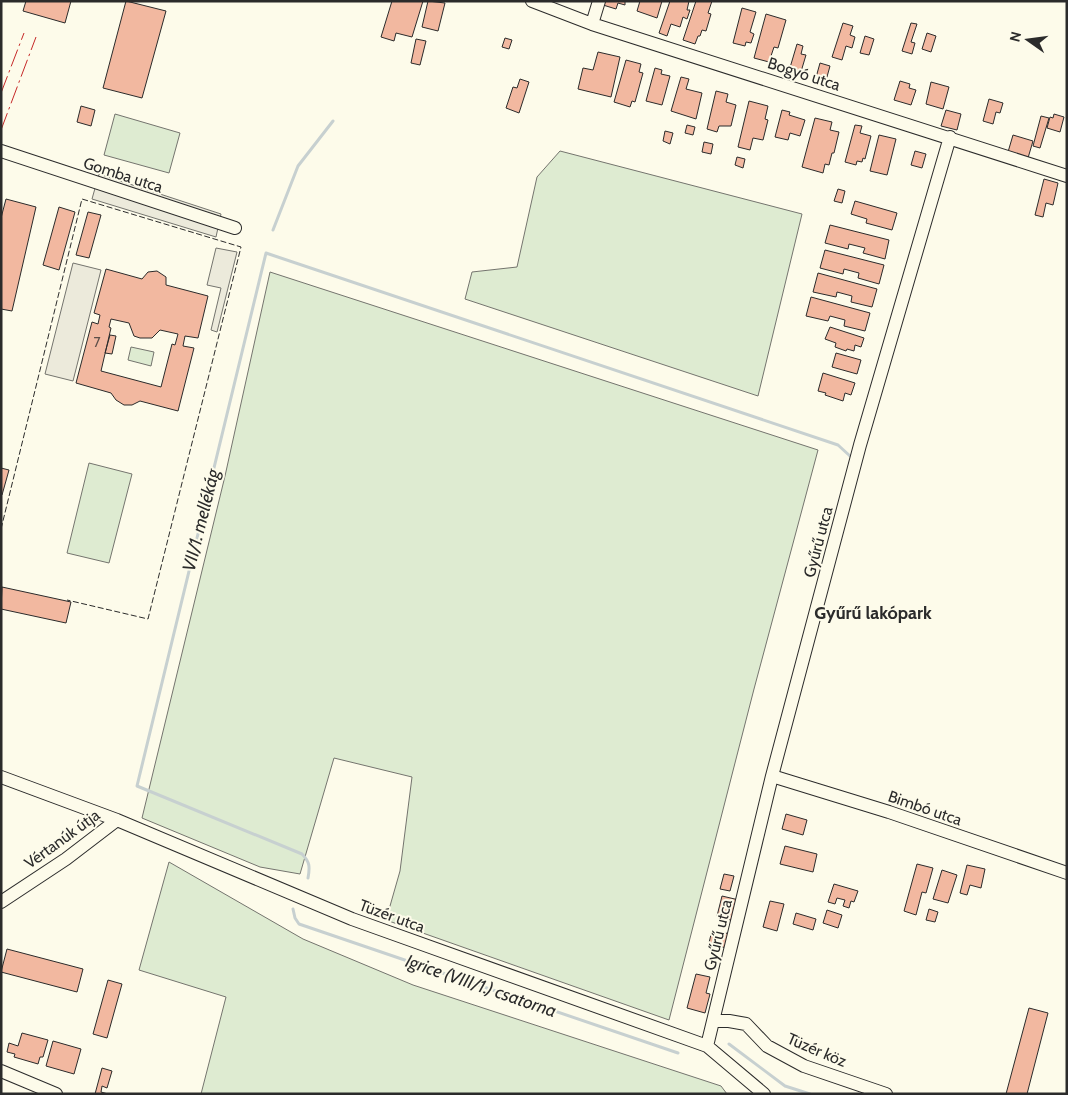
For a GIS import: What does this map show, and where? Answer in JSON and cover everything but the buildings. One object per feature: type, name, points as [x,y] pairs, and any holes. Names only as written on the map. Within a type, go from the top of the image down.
[{"type":"street","name":"Bogyó utca","points":[[532,1],[592,24],[1067,176]]},
{"type":"street","points":[[592,24],[599,1]]},
{"type":"street","name":"Gyűrű utca","points":[[707,1046],[772,776],[860,445],[950,138]]},
{"type":"street","name":"Gomba utca","points":[[1,151],[235,228]]},
{"type":"street","name":"Bimbó utca","points":[[772,776],[889,812],[1067,873]]},
{"type":"street","name":"Tüzér utca","points":[[1,777],[117,820],[352,919],[707,1046],[764,1094]]},
{"type":"street","name":"Vértanúk útja","points":[[1,902],[66,859],[117,820]]},
{"type":"street","name":"Tüzér köz","points":[[713,1021],[746,1024],[767,1046],[804,1066],[886,1094]]},
{"type":"street","points":[[1,1071],[56,1094]]},
{"type":"green space","points":[[115,114],[180,133],[169,173],[104,155]]},
{"type":"green space","points":[[560,151],[802,214],[758,396],[465,299],[472,272],[517,267],[537,177]]},
{"type":"green space","points":[[270,272],[818,450],[669,1020],[386,920],[400,871],[412,777],[334,758],[300,874],[260,867],[142,818],[225,476]]},
{"type":"green space","points":[[131,347],[154,352],[151,366],[128,360]]},
{"type":"green space","points":[[89,463],[132,474],[109,563],[67,553]]},
{"type":"green space","points":[[169,862],[303,939],[413,985],[721,1086],[727,1094],[201,1094],[226,997],[139,970]]},
{"type":"shaded area","points":[[99,174],[221,214],[216,237],[92,199]]},
{"type":"shaded area","points":[[216,248],[237,252],[217,332],[211,330],[221,288],[207,285]]},
{"type":"shaded area","points":[[73,263],[101,270],[73,381],[45,374]]},
{"type":"waterway","name":"VII/1. mellékág","points":[[273,230],[298,166],[333,121]]},
{"type":"waterway","name":"VII/1. mellékág","points":[[308,878],[309,865],[302,854],[137,786],[266,253],[838,445],[850,456]]},
{"type":"waterway","name":"Igrice (VIII/1.) csatorna","points":[[293,909],[299,924],[678,1053]]},
{"type":"waterway","name":"Igrice (VIII/1.) csatorna","points":[[729,1044],[785,1086],[810,1094]]},
{"type":"fence","points":[[1,529],[82,199],[241,247],[148,619],[67,600]]},
{"type":"power","points":[[1,93],[24,33]]},
{"type":"power","points":[[1,130],[36,37]]},
{"type":"district","name":"Gyűrű lakópark","points":[[873,613]]}]
